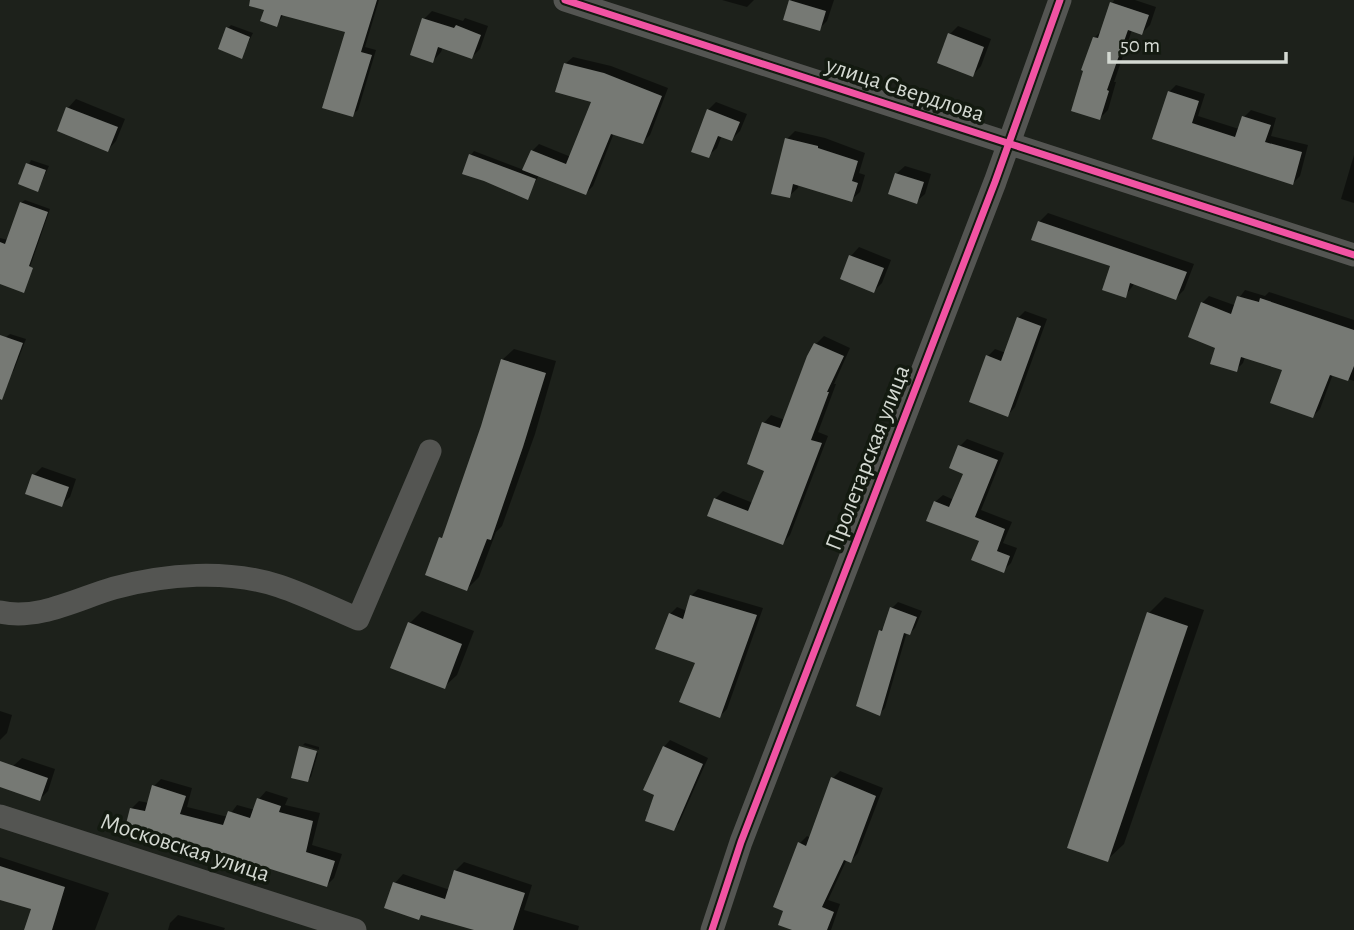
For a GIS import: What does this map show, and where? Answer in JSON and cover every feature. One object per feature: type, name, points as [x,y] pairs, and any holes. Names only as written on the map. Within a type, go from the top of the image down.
[{"type":"street","name":"улица Свердлова","points":[[565,0],[1354,255]]},
{"type":"street","name":"Пролетарская улица","points":[[712,930],[741,842],[1009,144],[1060,0]]},
{"type":"street","points":[[0,612],[14,615],[41,611],[142,582],[222,575],[279,586],[358,619],[430,451]]},
{"type":"street","name":"Московская улица","points":[[0,816],[355,930]]},
{"type":"building","points":[[250,0],[377,0],[361,52],[372,55],[353,117],[322,108],[345,32],[281,15],[277,27],[260,21],[264,10],[249,6]]},
{"type":"building","points":[[789,0],[826,11],[820,31],[783,20]]},
{"type":"building","points":[[1110,2],[1149,15],[1142,35],[1128,30],[1107,90],[1109,91],[1100,120],[1071,111],[1083,71],[1081,70],[1093,37],[1098,38]]},
{"type":"building","points":[[422,18],[454,28],[456,25],[481,35],[472,59],[438,47],[433,63],[410,55]]},
{"type":"building","points":[[226,27],[250,37],[242,59],[218,49]]},
{"type":"building","points":[[948,33],[984,47],[973,77],[937,63]]},
{"type":"building","points":[[564,63],[604,73],[662,96],[643,144],[611,134],[586,195],[522,170],[531,150],[566,164],[591,102],[555,92]]},
{"type":"building","points":[[1168,91],[1199,101],[1192,123],[1235,137],[1242,116],[1271,125],[1265,142],[1302,152],[1293,185],[1152,139]]},
{"type":"building","points":[[66,107],[118,127],[108,152],[57,131]]},
{"type":"building","points":[[707,109],[740,122],[732,141],[718,136],[709,158],[691,152]]},
{"type":"building","points":[[785,138],[818,146],[858,161],[852,181],[858,183],[852,202],[793,184],[790,198],[771,194]]},
{"type":"building","points":[[469,154],[536,179],[528,200],[462,174]]},
{"type":"building","points":[[26,163],[46,170],[38,192],[18,184]]},
{"type":"building","points":[[895,173],[924,182],[917,204],[888,194]]},
{"type":"building","points":[[20,202],[48,212],[29,266],[33,268],[24,293],[0,284],[0,242],[5,244]]},
{"type":"building","points":[[1038,221],[1187,272],[1176,300],[1130,283],[1126,298],[1102,290],[1110,266],[1031,240]]},
{"type":"building","points":[[849,255],[884,268],[874,293],[840,279]]},
{"type":"building","points":[[1237,296],[1259,302],[1260,298],[1354,330],[1354,366],[1348,381],[1330,375],[1313,418],[1270,403],[1282,370],[1241,357],[1237,372],[1210,364],[1215,348],[1188,337],[1201,302],[1231,314]]},
{"type":"building","points":[[1017,317],[1041,326],[1008,417],[969,402],[986,355],[1001,361]]},
{"type":"building","points":[[0,335],[23,343],[2,400],[0,399]]},
{"type":"building","points":[[814,343],[844,356],[827,392],[811,440],[822,443],[783,545],[707,516],[714,498],[748,511],[764,471],[747,464],[762,422],[780,428]]},
{"type":"building","points":[[501,359],[546,373],[491,540],[487,539],[467,591],[425,575],[439,537],[442,538]]},
{"type":"building","points":[[958,445],[998,460],[975,517],[1005,529],[997,551],[1010,556],[1004,573],[971,560],[979,541],[926,521],[934,501],[949,507],[963,474],[949,468]]},
{"type":"building","points":[[32,474],[69,487],[62,507],[25,494]]},
{"type":"building","points":[[690,595],[757,615],[720,718],[679,702],[695,663],[655,649],[669,613],[683,619]]},
{"type":"building","points":[[890,607],[917,617],[910,635],[904,633],[880,716],[856,706],[879,630],[882,631]]},
{"type":"building","points":[[1147,612],[1188,626],[1108,862],[1067,848]]},
{"type":"building","points":[[408,622],[462,644],[445,689],[390,668]]},
{"type":"building","points":[[299,746],[317,751],[308,782],[291,778]]},
{"type":"building","points":[[663,746],[703,764],[674,831],[645,821],[654,795],[643,790]]},
{"type":"building","points":[[0,761],[48,778],[40,801],[0,787]]},
{"type":"building","points":[[831,777],[876,796],[851,863],[844,860],[822,907],[834,912],[827,930],[792,930],[778,925],[783,911],[773,907],[798,842],[806,846]]},
{"type":"building","points":[[152,785],[186,796],[180,814],[223,825],[228,811],[250,818],[257,798],[281,806],[279,812],[313,821],[306,852],[335,861],[327,887],[261,866],[260,869],[235,861],[237,858],[203,847],[173,840],[172,842],[125,828],[130,808],[145,811]]},
{"type":"building","points":[[0,866],[65,887],[52,930],[24,930],[31,909],[0,900]]},
{"type":"building","points":[[454,870],[525,893],[513,930],[474,930],[421,915],[419,920],[384,908],[393,882],[445,899]]},
{"type":"cycle path","points":[[565,0],[1354,255]]},
{"type":"cycle path","points":[[712,930],[741,842],[995,182],[1060,0]]}]
